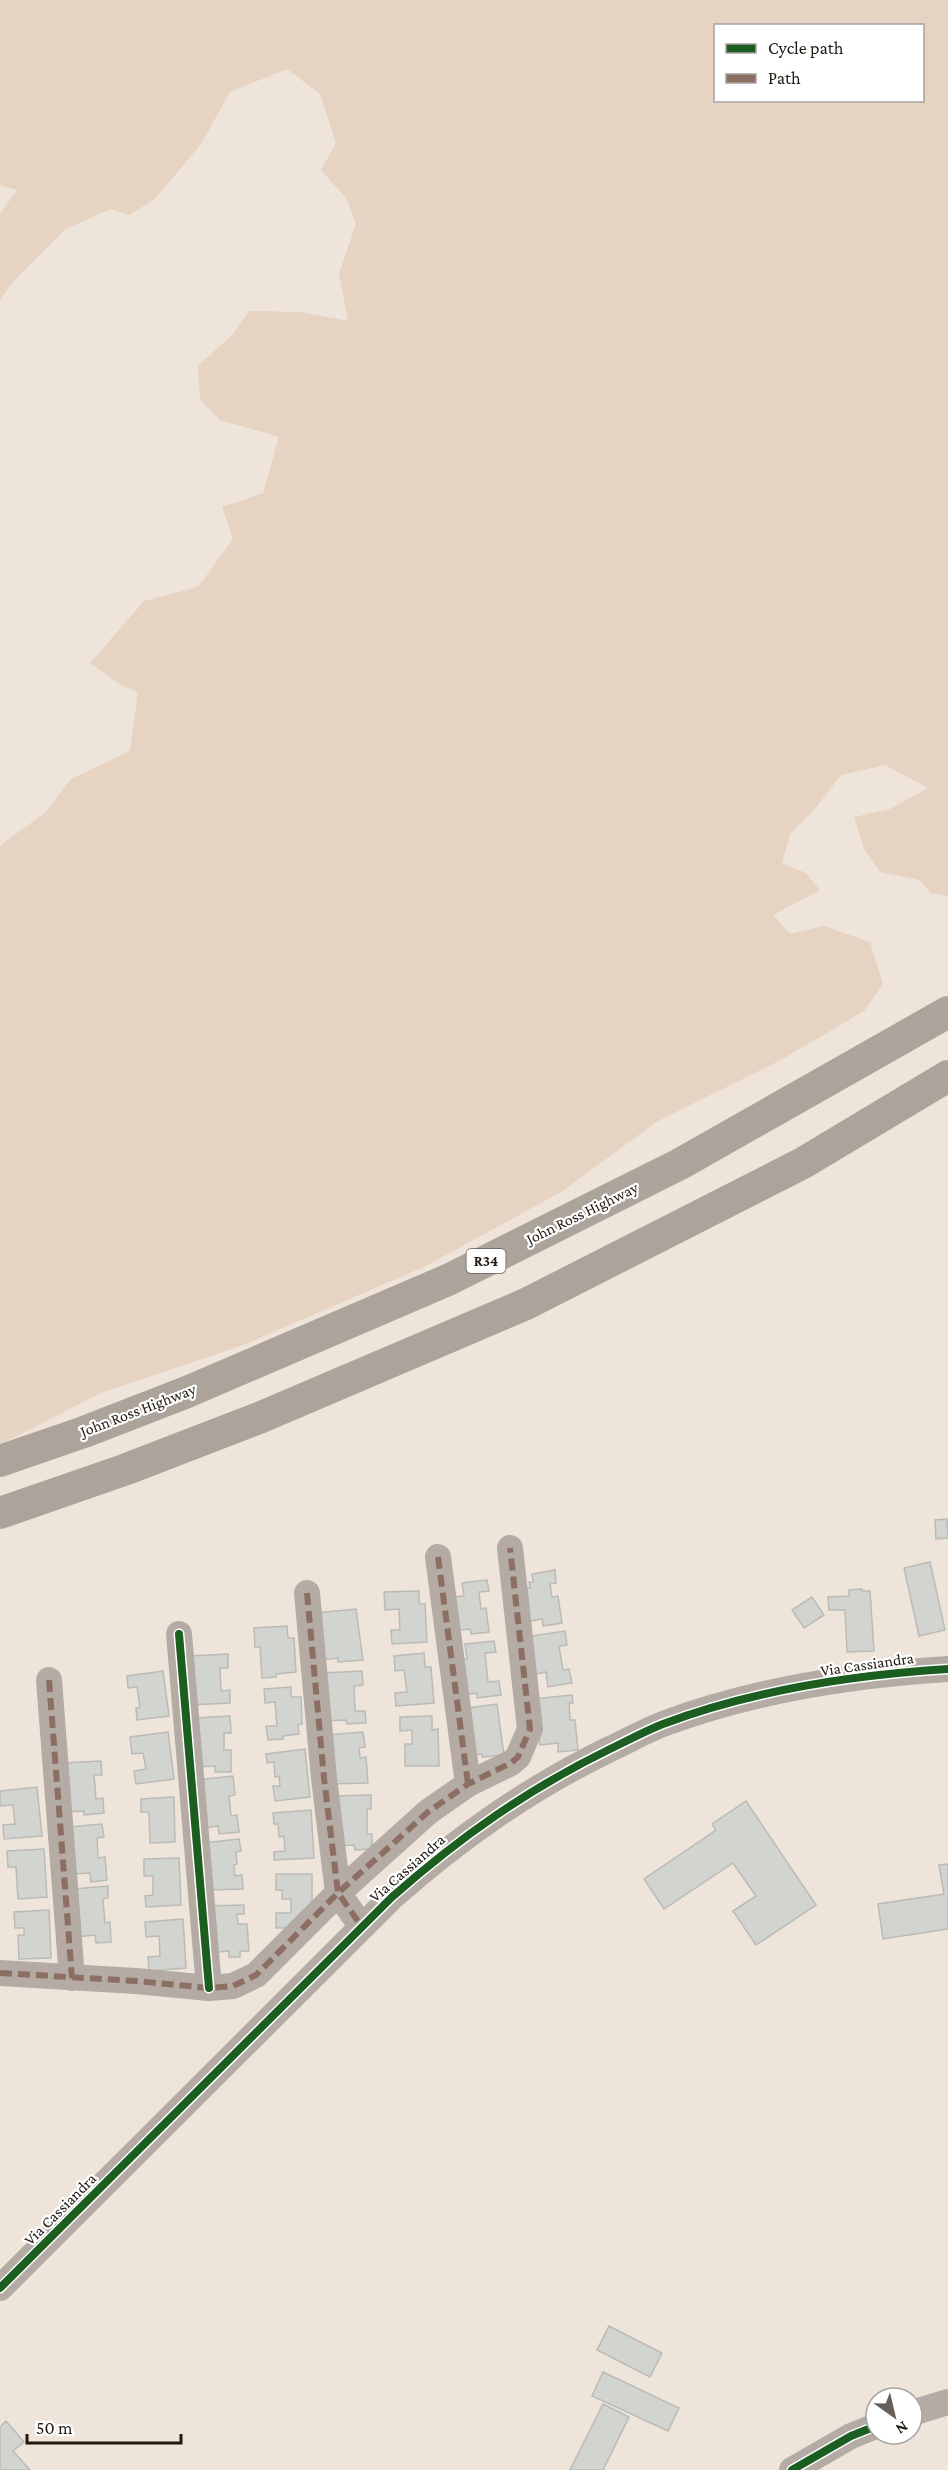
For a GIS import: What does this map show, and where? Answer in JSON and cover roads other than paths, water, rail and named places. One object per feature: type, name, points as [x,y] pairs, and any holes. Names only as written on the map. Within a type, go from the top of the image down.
[{"type":"main road","name":"John Ross Highway","points":[[0,1461],[187,1392],[450,1279],[680,1164],[948,1012]]},
{"type":"main road","points":[[0,1513],[124,1470],[259,1418],[526,1304],[804,1163],[948,1076]]},
{"type":"street","points":[[0,1973],[209,1988],[233,1986],[256,1975],[338,1893],[428,1812],[468,1784],[512,1763],[518,1757],[530,1729],[510,1548]]},
{"type":"street","points":[[438,1557],[468,1784]]},
{"type":"street","points":[[307,1593],[324,1778],[338,1893],[362,1927]]},
{"type":"street","points":[[179,1634],[209,1988]]},
{"type":"street","name":"Via Cassiandra","points":[[0,2288],[362,1927],[439,1855],[484,1822],[532,1791],[588,1760],[662,1724],[712,1707],[790,1689],[948,1669]]},
{"type":"street","points":[[49,1680],[72,1978]]},
{"type":"street","points":[[924,2410],[948,2402]]},
{"type":"street","points":[[792,2470],[833,2445],[864,2431]]}]
